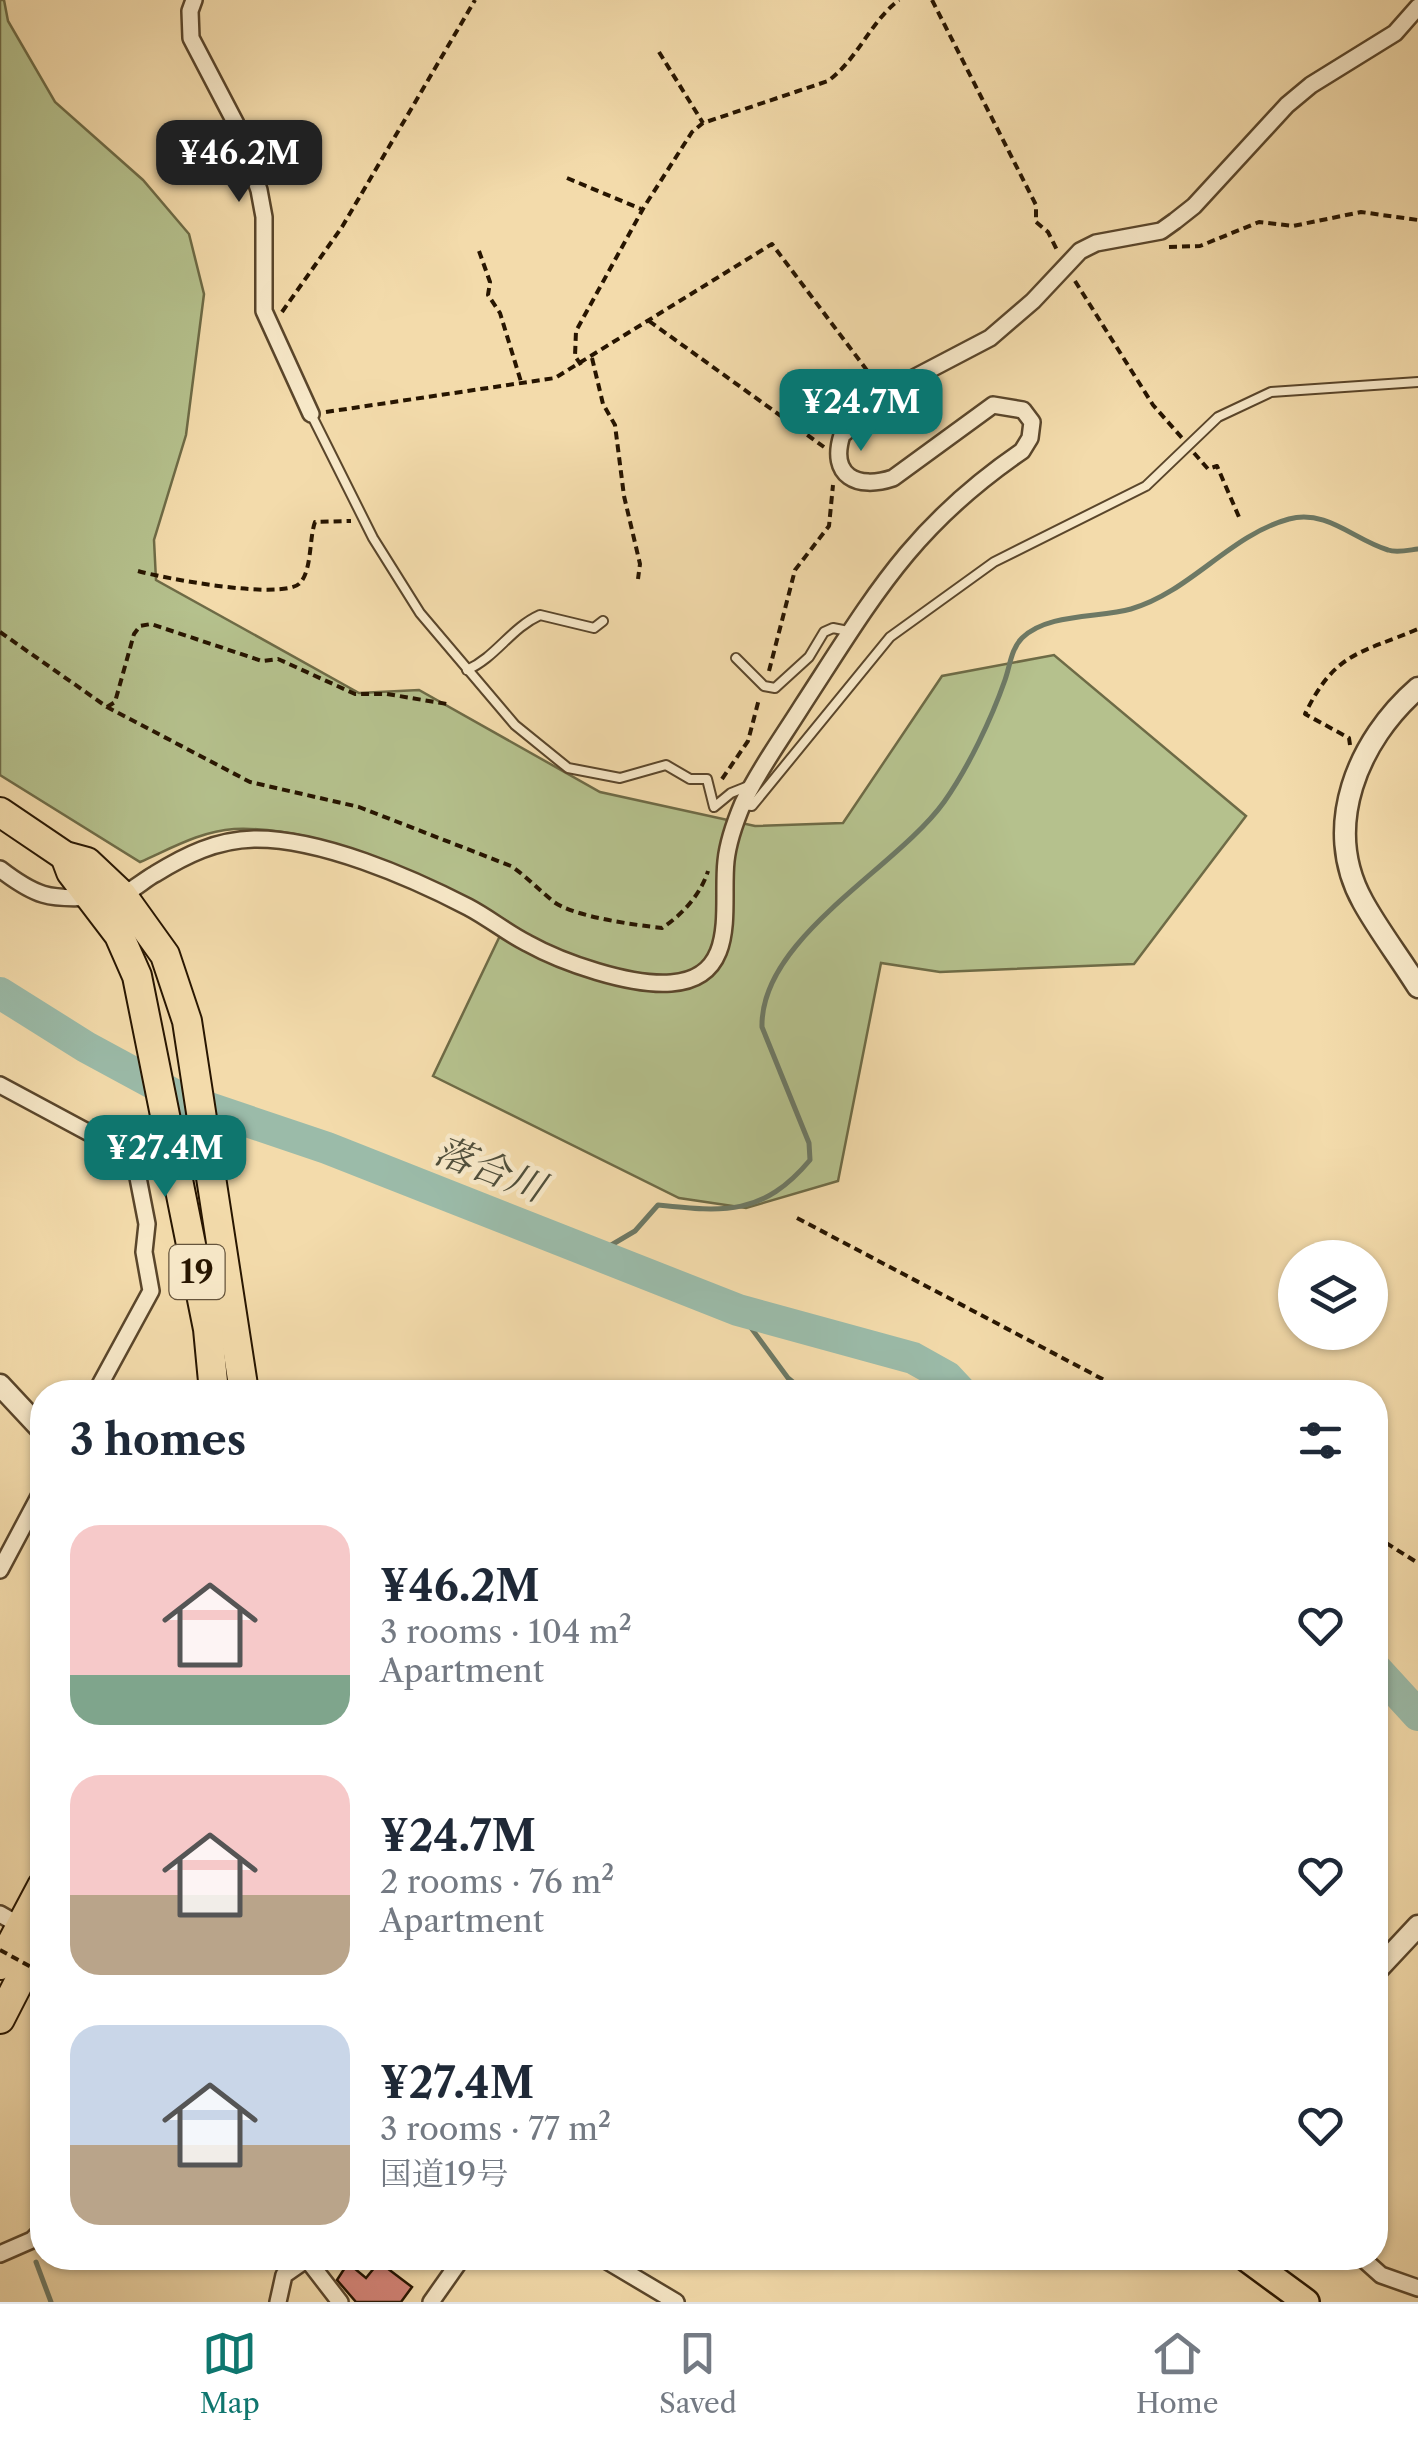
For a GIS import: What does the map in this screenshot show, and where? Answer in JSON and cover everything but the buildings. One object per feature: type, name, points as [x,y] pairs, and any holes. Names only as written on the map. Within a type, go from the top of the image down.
[{"type":"highway","name":"19","points":[[0,812],[65,856],[87,862],[122,895],[165,955],[187,1021],[242,1380]]},
{"type":"highway","name":"19","points":[[65,856],[90,898],[119,935],[137,976],[208,1329],[213,1380]]},
{"type":"highway","points":[[0,1965],[30,1931]]},
{"type":"highway","points":[[0,2019],[30,1931]]},
{"type":"main road","points":[[1262,2270],[1306,2302]]},
{"type":"street","points":[[194,0],[190,11],[191,38],[236,124],[259,190],[264,216],[262,298],[311,414]]},
{"type":"street","points":[[0,869],[30,892],[58,899],[90,898],[122,895],[188,854],[218,844],[253,840],[294,842],[401,876],[470,908],[529,945],[628,981],[675,984],[712,962],[724,944],[728,842],[752,785],[848,631],[896,563],[945,509],[1022,451],[1030,438],[1032,422],[1023,410],[993,405],[893,478],[873,485],[857,482],[840,461],[842,435],[906,382],[990,338],[1068,263],[1096,243],[1161,231],[1194,206],[1287,105],[1311,85],[1394,33],[1418,7]]},
{"type":"street","points":[[1418,688],[1370,742],[1360,762],[1345,826],[1350,870],[1362,900],[1418,986]]},
{"type":"street","points":[[0,1085],[134,1158],[147,1224],[144,1252],[150,1291],[102,1380]]},
{"type":"street","points":[[0,1385],[30,1417]]},
{"type":"street","points":[[0,1570],[30,1514]]},
{"type":"street","points":[[1388,1958],[1418,1926]]},
{"type":"street","points":[[0,2254],[30,2241]]},
{"type":"street","points":[[278,2302],[284,2275],[290,2270]]},
{"type":"street","points":[[315,2270],[340,2302]]},
{"type":"street","points":[[431,2302],[454,2270]]},
{"type":"street","points":[[622,2270],[676,2302]]},
{"type":"street","points":[[1375,2270],[1418,2288]]},
{"type":"lane","points":[[742,805],[752,806],[890,636],[994,562],[1146,486],[1218,417],[1271,392],[1418,382]]},
{"type":"lane","points":[[311,414],[362,518],[420,613],[514,725],[568,768],[620,778],[666,766],[690,779],[706,779],[714,807],[731,793],[752,785]]},
{"type":"lane","points":[[468,670],[485,661],[522,624],[540,615],[583,628],[594,628],[603,621]]},
{"type":"lane","points":[[736,658],[764,686],[774,688],[810,657],[824,632],[833,628],[848,631]]},
{"type":"path","points":[[270,322],[290,304],[342,227],[475,0]]},
{"type":"path","points":[[581,365],[574,356],[576,331],[642,210],[692,132],[703,123],[828,82],[844,70],[882,13],[900,0]]},
{"type":"path","points":[[932,0],[1036,205],[1036,222],[1048,232],[1068,263],[1089,308],[1152,405],[1208,470],[1217,466],[1239,517]]},
{"type":"path","points":[[658,52],[703,123]]},
{"type":"path","points":[[567,178],[642,210]]},
{"type":"path","points":[[1140,236],[1146,245],[1187,248],[1221,240],[1259,222],[1292,226],[1361,212],[1418,220]]},
{"type":"path","points":[[311,414],[555,378],[772,244],[869,373],[906,382]]},
{"type":"path","points":[[478,251],[490,282],[488,295],[500,312],[522,385]]},
{"type":"path","points":[[650,321],[840,461],[828,526],[795,570],[748,741],[715,789],[714,807]]},
{"type":"path","points":[[592,358],[603,404],[615,425],[624,496],[640,564],[638,579]]},
{"type":"path","points":[[138,570],[159,577],[264,590],[296,587],[303,580],[315,522],[362,518]]},
{"type":"path","points":[[106,707],[115,702],[134,634],[140,626],[151,624],[262,661],[278,659],[355,694],[387,694],[446,704]]},
{"type":"path","points":[[1360,762],[1350,749],[1349,738],[1305,714],[1335,665],[1418,629]]},
{"type":"path","points":[[0,632],[106,707],[250,782],[359,807],[511,866],[556,904],[662,928],[704,884],[718,846],[728,842]]},
{"type":"path","points":[[797,1218],[1103,1380]]},
{"type":"path","points":[[1388,1544],[1418,1563]]},
{"type":"path","points":[[0,1950],[30,1966]]},
{"type":"green space","points":[[0,0],[4,0],[8,21],[55,102],[143,180],[189,234],[204,294],[186,435],[154,540],[156,580],[359,693],[419,690],[600,792],[755,826],[843,823],[942,676],[1054,655],[1246,816],[1134,964],[940,972],[881,963],[838,1181],[746,1208],[679,1198],[433,1076],[507,921],[446,888],[376,858],[339,845],[267,830],[210,833],[140,862],[0,775]]},
{"type":"waterway","points":[[596,1254],[635,1231],[658,1205],[723,1209],[759,1201],[776,1192],[810,1160],[809,1143],[762,1027],[767,995],[783,964],[806,934],[944,802],[978,743],[1022,638],[1059,620],[1118,612],[1152,601],[1248,537],[1289,519],[1316,518],[1392,551],[1418,549]]},
{"type":"waterway","name":"落合川","points":[[0,993],[86,1047],[182,1099],[327,1148],[738,1310],[913,1358],[950,1380]]},
{"type":"waterway","points":[[738,1310],[790,1380]]},
{"type":"waterway","name":"落合川","points":[[1388,1682],[1418,1715]]},
{"type":"waterway","points":[[39,2270],[51,2302]]}]
